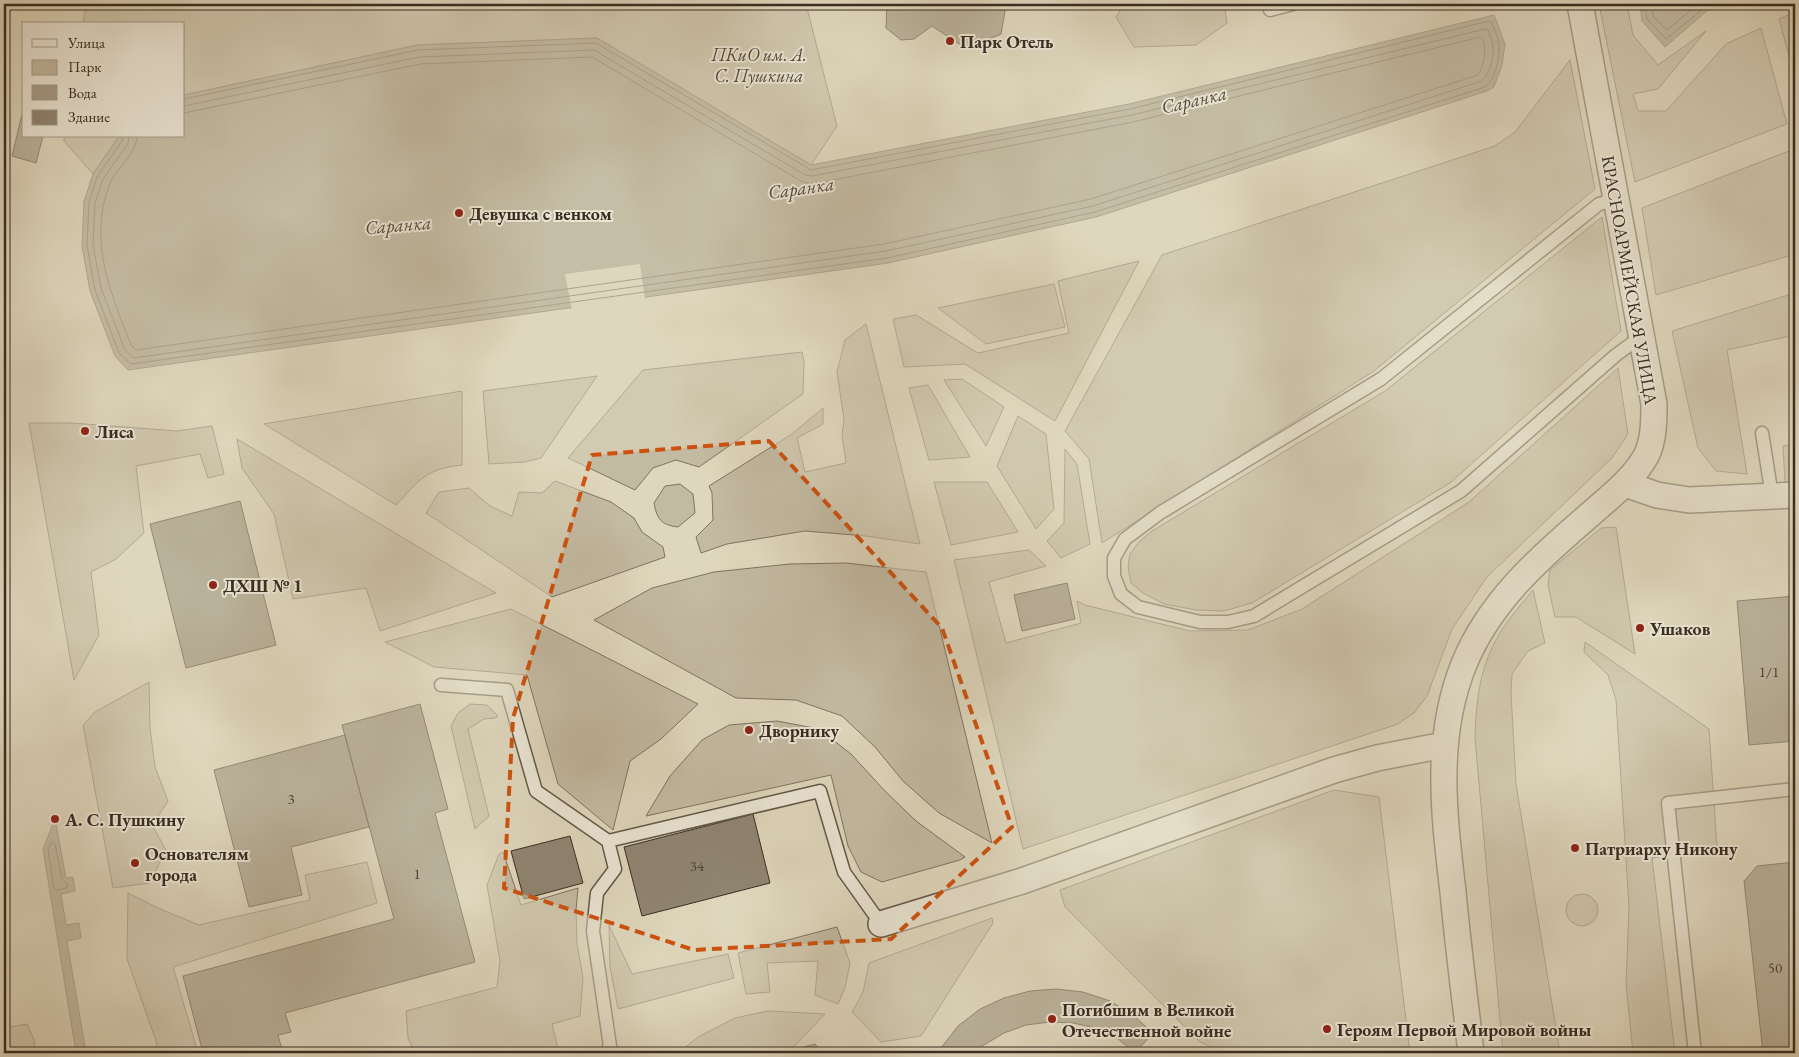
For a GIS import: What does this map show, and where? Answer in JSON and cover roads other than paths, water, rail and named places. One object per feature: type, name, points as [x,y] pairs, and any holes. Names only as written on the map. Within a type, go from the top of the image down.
[{"type":"street","name":"КРАСНОАРМЕЙСКАЯ УЛИЦА","points":[[1471,1053],[1443,786],[1444,745],[1452,702],[1464,665],[1480,631],[1506,594],[1540,558],[1625,484],[1647,455],[1653,429],[1654,404],[1580,4]]},
{"type":"street","points":[[1625,484],[1657,495],[1689,500],[1783,496]]},
{"type":"street","points":[[882,924],[1022,881],[1334,770],[1377,758],[1444,745]]},
{"type":"lane","points":[[1269,4],[1270,10],[1293,4]]},
{"type":"lane","points":[[1617,199],[1599,204],[1381,379],[1160,513],[1125,539],[1114,558],[1114,576],[1121,594],[1138,607],[1200,622],[1228,622],[1254,616],[1461,490],[1616,355],[1642,336]]},
{"type":"lane","points":[[1762,434],[1783,496]]},
{"type":"lane","points":[[441,685],[507,690],[536,791],[608,841],[615,870],[597,893],[593,931],[610,1046],[606,1053]]},
{"type":"lane","points":[[1695,1053],[1668,803],[1795,789]]},
{"type":"lane","points":[[608,841],[820,791],[844,872],[882,924]]},
{"type":"water","points":[[1640,4],[1721,4],[1708,10],[1665,47],[1642,21]]},
{"type":"water","name":"Саранка","points":[[1494,15],[1505,44],[1502,65],[1494,87],[1487,91],[1096,217],[888,263],[128,370],[115,356],[90,291],[82,246],[84,201],[93,174],[118,138],[185,138],[185,95],[418,45],[597,38],[811,165],[1129,104]]},
{"type":"water","points":[[55,819],[66,878],[73,877],[75,891],[61,894],[66,925],[79,923],[81,938],[67,941],[86,1053],[76,1053],[43,849]]},
{"type":"place","name":"Парк Отель","points":[[950,41]]},
{"type":"place","name":"Девушка с венком","points":[[459,213]]},
{"type":"place","name":"Лиса","points":[[85,431]]},
{"type":"place","name":"ДХШ № 1","points":[[213,585]]},
{"type":"place","name":"Ушаков","points":[[1640,628]]},
{"type":"place","name":"Дворнику","points":[[749,730]]},
{"type":"place","name":"А. С. Пушкину","points":[[55,819]]},
{"type":"place","name":"Патриарху Никону","points":[[1575,848]]},
{"type":"place","name":"Основателям города","points":[[135,863]]},
{"type":"place","name":"Погибшим в Великой Отечественной войне","points":[[1052,1019]]},
{"type":"place","name":"Героям Первой Мировой войны","points":[[1327,1029]]},
{"type":"park label","name":"ПКиО им. А. С. Пушкина","points":[[759,64]]}]
